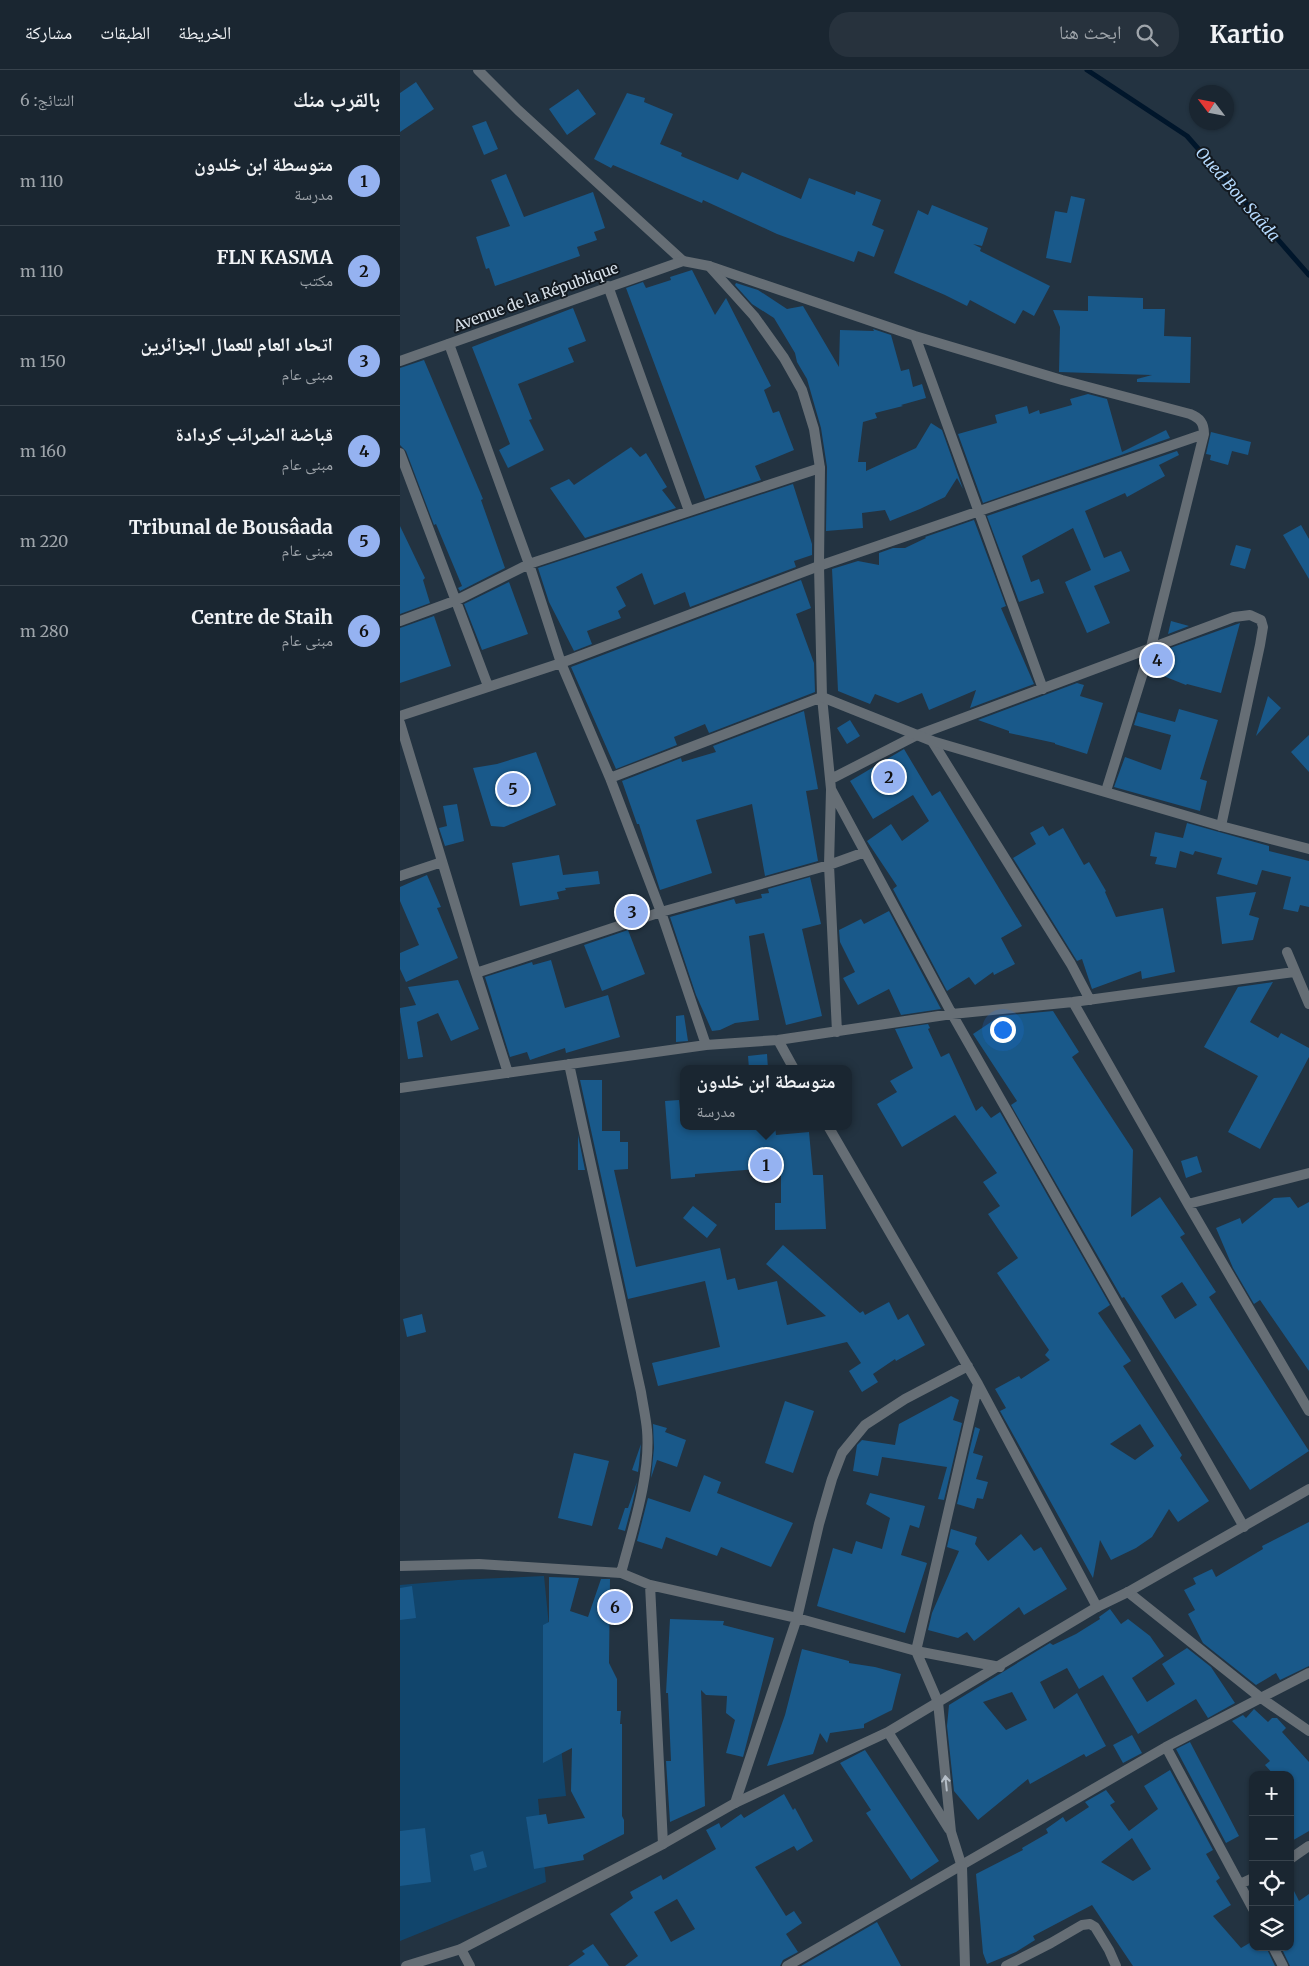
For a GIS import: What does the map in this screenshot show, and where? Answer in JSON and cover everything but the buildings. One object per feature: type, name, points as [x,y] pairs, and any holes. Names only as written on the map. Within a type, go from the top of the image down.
[{"type":"street","points":[[478,70],[518,110],[683,261],[709,266],[915,336],[1062,380],[1190,414],[1201,420],[1204,426],[1204,434],[1151,647],[1106,791]]},
{"type":"street","name":"Avenue de la République","points":[[400,361],[683,261]]},
{"type":"street","points":[[709,266],[754,316],[784,358],[802,390],[814,429],[820,468],[819,566],[822,696],[831,784],[829,865],[837,1032]]},
{"type":"street","points":[[608,286],[689,510]]},
{"type":"street","points":[[915,336],[1043,689]]},
{"type":"street","points":[[449,344],[529,564],[562,663],[610,778],[662,912],[706,1045]]},
{"type":"street","points":[[400,716],[562,663],[819,566],[1204,434]]},
{"type":"street","points":[[400,453],[488,686]]},
{"type":"street","points":[[400,621],[456,600],[529,564],[820,468]]},
{"type":"street","points":[[831,784],[915,736],[1234,617],[1250,615],[1261,620],[1263,627],[1221,826]]},
{"type":"street","points":[[610,778],[822,696],[915,736],[1221,826],[1309,849]]},
{"type":"street","points":[[400,723],[508,1073]]},
{"type":"street","points":[[932,741],[1071,964],[1090,1000]]},
{"type":"street","points":[[831,784],[865,852],[952,1014],[1244,1527]]},
{"type":"street","points":[[476,973],[662,912],[829,865],[865,852]]},
{"type":"street","points":[[400,876],[442,862]]},
{"type":"street","points":[[1287,952],[1309,1004]]},
{"type":"street","points":[[400,1088],[706,1045],[778,1040],[952,1014],[1074,1002],[1294,972]]},
{"type":"street","points":[[1074,1002],[1188,1204],[1309,1411]]},
{"type":"street","points":[[778,1040],[792,1065]]},
{"type":"street","points":[[569,1064],[639,1383],[647,1430],[647,1454],[643,1477],[621,1574]]},
{"type":"street","points":[[830,1130],[968,1366],[1098,1607]]},
{"type":"street","points":[[1188,1204],[1309,1173]]},
{"type":"street","points":[[735,1803],[797,1618],[819,1524],[832,1479],[842,1453],[865,1425],[905,1399],[968,1366]]},
{"type":"street","points":[[965,1966],[962,1867],[951,1832],[938,1702],[916,1651],[978,1384]]},
{"type":"street","points":[[406,1966],[461,1949],[663,1844],[735,1803],[888,1732],[1098,1607],[1128,1592],[1309,1489]]},
{"type":"street","points":[[400,1566],[479,1564],[621,1574],[650,1585],[797,1618],[916,1651],[1000,1667]]},
{"type":"street","points":[[650,1585],[663,1844]]},
{"type":"street","points":[[1128,1592],[1261,1698],[1309,1732]]},
{"type":"street","points":[[787,1966],[962,1867],[1166,1747],[1309,1673]]},
{"type":"street","points":[[888,1732],[951,1832]]},
{"type":"street","points":[[1166,1747],[1251,1906]]},
{"type":"street","points":[[1294,1856],[1309,1846]]},
{"type":"street","points":[[1240,1884],[1249,1880]]},
{"type":"street","points":[[1006,1966],[1082,1925],[1090,1924],[1095,1927],[1116,1966]]},
{"type":"street","points":[[461,1949],[470,1966]]},
{"type":"street","points":[[1275,1951],[1283,1966]]},
{"type":"shaded area","points":[[544,1576],[566,1796],[538,1799],[546,1882],[400,1941],[400,1585]]},
{"type":"waterway","name":"Oued Bou Saâda","points":[[1087,70],[1187,136],[1309,275]]},
{"type":"place","name":"قباضة الضرائب كردادة","points":[[1157,660]]},
{"type":"place","name":"FLN KASMA","points":[[889,777]]},
{"type":"place","name":"Tribunal de Bousâada","points":[[513,789]]},
{"type":"place","name":"اتحاد العام للعمال الجزائرين","points":[[632,912]]},
{"type":"place","name":"متوسطة ابن خلدون","points":[[766,1165]]},
{"type":"place","name":"Centre de Staih","points":[[615,1607]]}]
